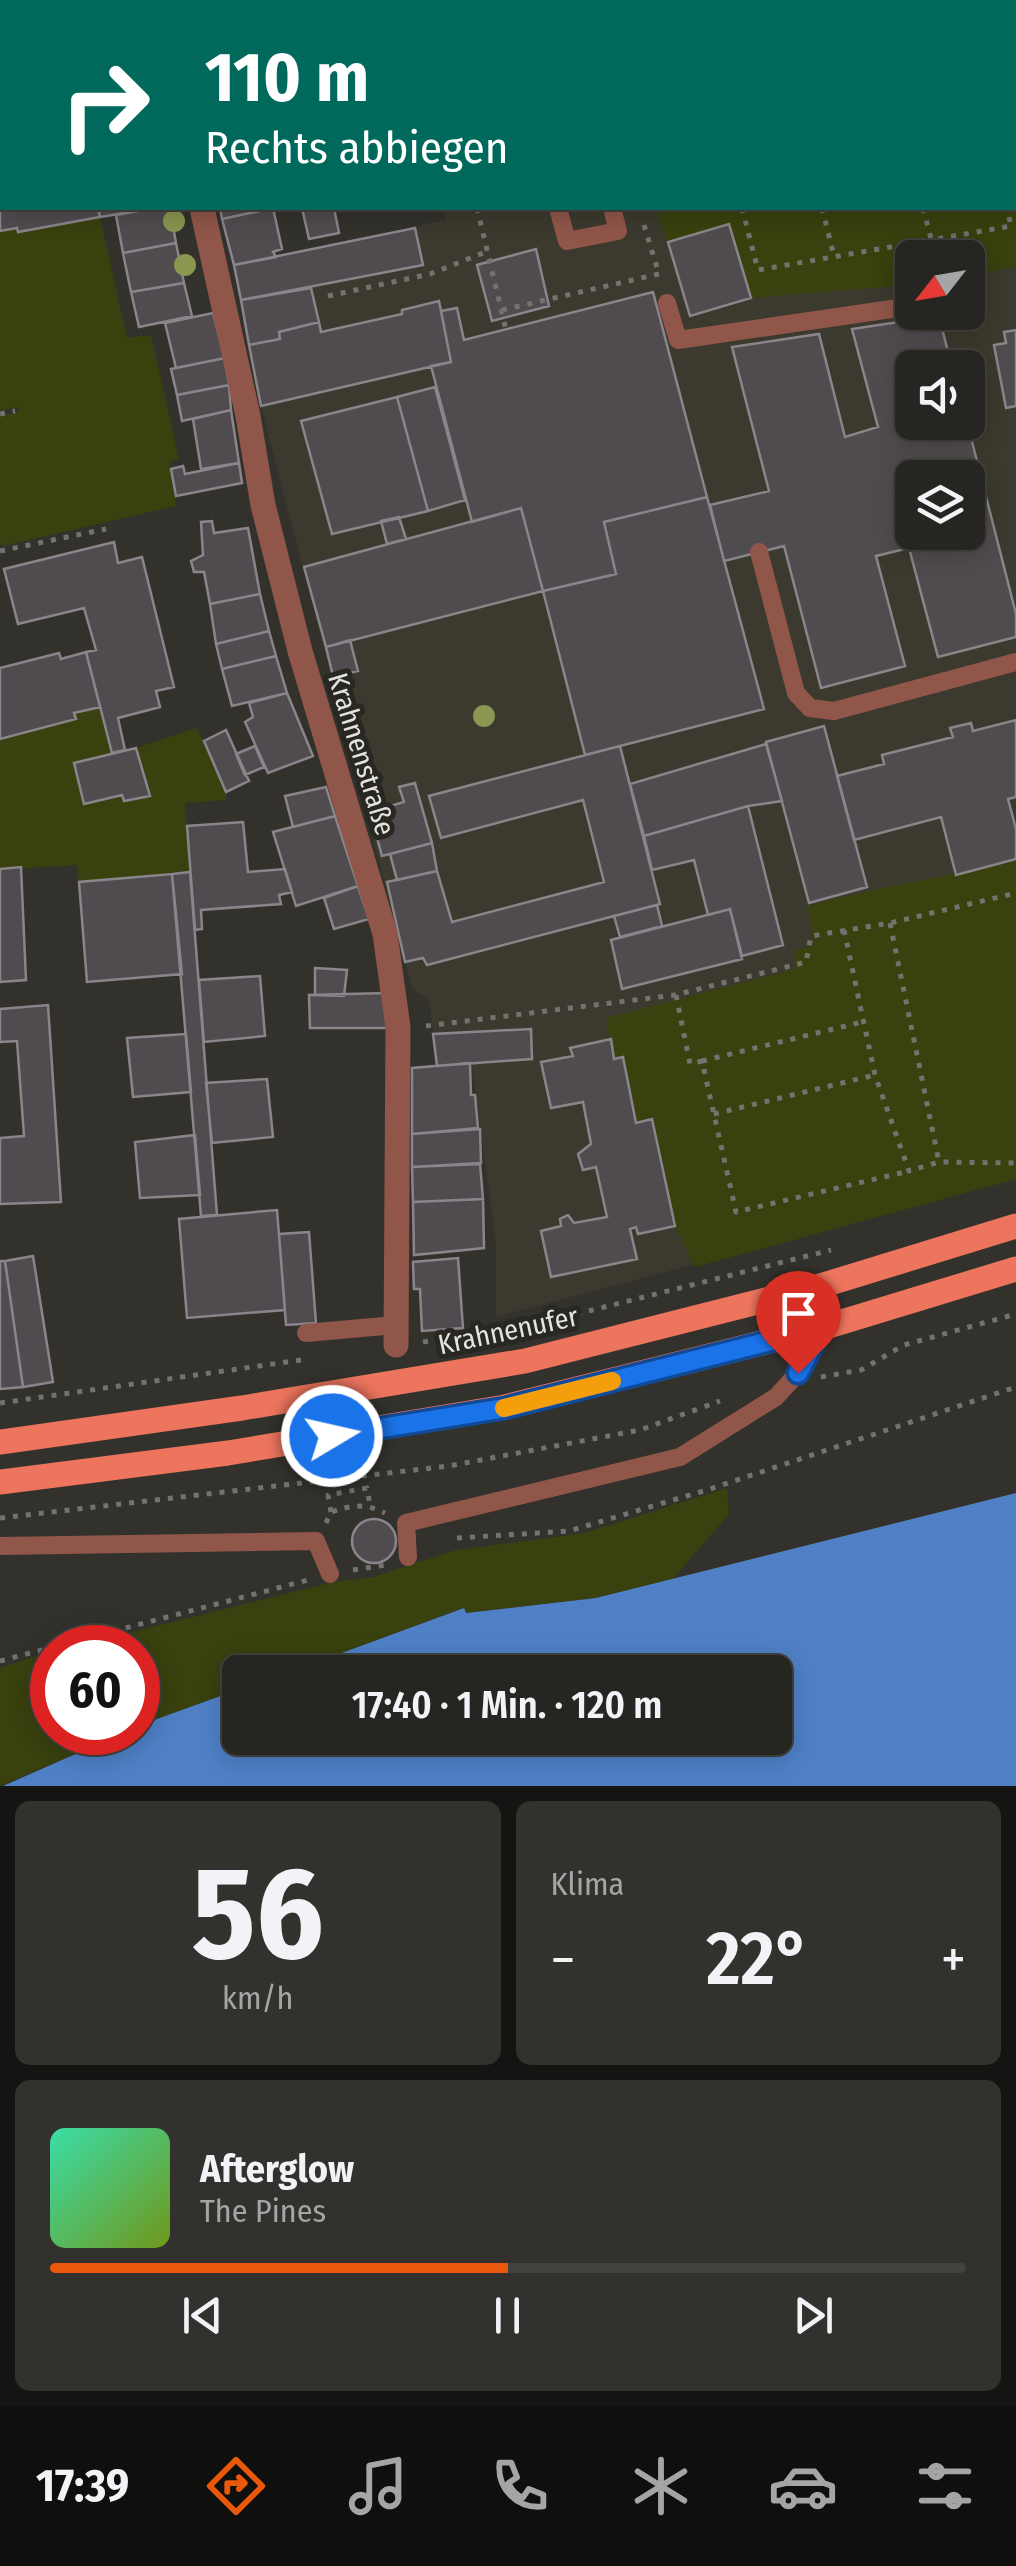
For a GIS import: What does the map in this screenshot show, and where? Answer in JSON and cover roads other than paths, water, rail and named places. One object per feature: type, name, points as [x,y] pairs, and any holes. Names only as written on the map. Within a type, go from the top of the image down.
[{"type":"main road","name":"Krahnenufer","points":[[0,1442],[242,1408],[525,1360],[817,1287],[1016,1226]]},
{"type":"main road","points":[[0,1482],[228,1453],[505,1408],[822,1328],[1016,1269]]},
{"type":"street","name":"Krahnenstraße","points":[[202,210],[248,416],[263,506],[300,652],[385,934],[398,1028],[396,1335]]},
{"type":"lane","points":[[559,210],[567,241],[618,232],[612,210]]},
{"type":"lane","points":[[666,303],[678,340],[895,308]]},
{"type":"lane","points":[[758,552],[796,693],[810,708],[834,710],[1016,662]]},
{"type":"lane","points":[[408,1557],[406,1524],[680,1457],[776,1397],[798,1373],[822,1328]]},
{"type":"lane","points":[[306,1334],[396,1335]]},
{"type":"lane","points":[[0,1546],[316,1541],[330,1574]]},
{"type":"water","points":[[1016,1493],[1016,1786],[3,1786],[73,1755],[160,1755],[160,1718],[222,1696],[222,1755],[792,1755],[792,1655],[336,1655],[464,1608],[466,1613],[596,1598]]}]
